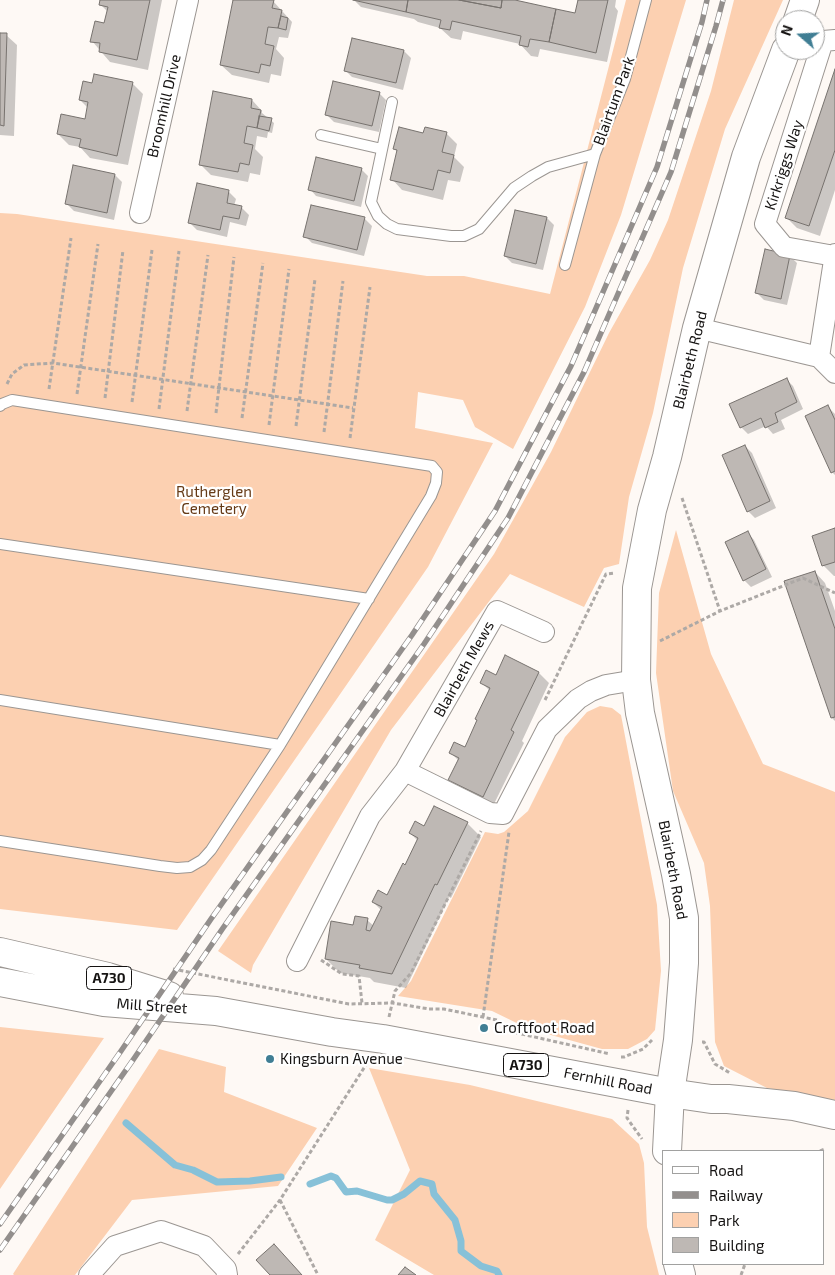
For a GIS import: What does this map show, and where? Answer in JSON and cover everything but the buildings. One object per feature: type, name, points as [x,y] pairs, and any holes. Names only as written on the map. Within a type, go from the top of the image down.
[{"type":"main road","name":"Blairbeth Road","points":[[670,1093],[678,1040],[684,963],[684,918],[640,712],[636,680],[637,588],[652,510],[668,457],[697,328],[746,158],[782,60]]},
{"type":"main road","name":"Mill Street","points":[[0,952],[108,978],[216,1010],[332,1032],[383,1039]]},
{"type":"main road","name":"Mill Street","points":[[0,982],[104,1002],[216,1010]]},
{"type":"main road","name":"Fernhill Road","points":[[383,1039],[670,1093],[710,1099],[794,1106],[835,1115]]},
{"type":"main road","points":[[667,1150],[670,1093]]},
{"type":"street","name":"Broomhill Drive","points":[[140,212],[188,0]]},
{"type":"street","name":"Kirkriggs Way","points":[[834,255],[784,246],[765,224],[823,41],[835,40]]},
{"type":"street","points":[[819,357],[834,255]]},
{"type":"street","points":[[697,328],[819,357],[835,373]]},
{"type":"street","name":"Blairbeth Mews","points":[[300,955],[370,816],[405,771],[497,611],[544,632]]},
{"type":"street","points":[[405,771],[496,813],[547,729],[578,698],[606,685],[636,680]]},
{"type":"street","points":[[89,1275],[114,1246],[161,1231],[204,1246],[227,1272]]},
{"type":"lane","name":"Blairtum Park","points":[[392,102],[371,202],[378,216],[387,224],[397,229],[464,236],[479,229],[514,188],[532,176],[548,167],[595,154],[625,79],[646,0]]},
{"type":"lane","points":[[321,135],[382,149]]},
{"type":"lane","points":[[565,265],[595,154]]},
{"type":"lane","points":[[0,841],[177,868],[190,867],[202,860],[211,850],[280,745],[369,599],[431,496],[436,483],[437,472],[432,466],[12,400],[1,405]]},
{"type":"lane","points":[[0,544],[369,599]]},
{"type":"lane","points":[[0,700],[280,745]]},
{"type":"path","points":[[50,389],[71,238]]},
{"type":"path","points":[[77,394],[98,244]]},
{"type":"path","points":[[105,398],[123,250]]},
{"type":"path","points":[[132,402],[152,250]]},
{"type":"path","points":[[158,423],[180,251]]},
{"type":"path","points":[[187,411],[208,255]]},
{"type":"path","points":[[216,413],[234,257]]},
{"type":"path","points":[[242,418],[263,263]]},
{"type":"path","points":[[267,440],[289,269]]},
{"type":"path","points":[[296,426],[315,279]]},
{"type":"path","points":[[324,432],[343,281]]},
{"type":"path","points":[[348,453],[370,287]]},
{"type":"path","points":[[1,405],[12,374],[24,365],[53,362],[354,408]]},
{"type":"path","points":[[680,493],[720,611]]},
{"type":"path","points":[[636,652],[720,611],[803,578],[835,593]]},
{"type":"path","points":[[483,1017],[510,829],[496,813]]},
{"type":"path","points":[[300,955],[342,974],[359,976],[362,1004]]},
{"type":"path","points":[[163,968],[349,1004],[393,1003],[429,1009],[444,1009],[497,1020],[517,1034],[624,1057],[643,1049],[654,1038],[704,1042],[715,1064],[731,1074]]},
{"type":"path","points":[[227,1272],[280,1200],[383,1039]]},
{"type":"path","points":[[280,1200],[318,1275]]},
{"type":"green space","name":"Rutherglen Cemetery","points":[[626,0],[686,0],[621,215],[585,307],[513,449],[475,427],[463,400],[418,392],[415,428],[493,443],[428,567],[177,930],[0,909],[0,213],[427,276],[464,276],[550,294]]},
{"type":"green space","points":[[734,0],[783,0],[779,10],[775,10],[775,18],[725,129],[683,268],[653,413],[629,497],[619,564],[604,568],[584,607],[510,574],[391,730],[253,965],[251,973],[218,951],[494,554],[551,452],[609,333],[650,260],[668,220],[711,91]]},
{"type":"green space","points":[[676,530],[711,654],[763,764],[835,792],[835,1100],[767,1088],[724,1066],[715,1042],[710,906],[704,863],[673,791],[656,673],[659,593]]},
{"type":"green space","points":[[600,706],[612,708],[621,715],[657,905],[661,971],[655,1030],[647,1039],[628,1049],[602,1049],[529,1029],[492,1011],[398,996],[411,981],[485,832],[498,834],[504,832],[528,811],[565,737],[587,712]]},
{"type":"green space","points":[[0,1027],[104,1038],[0,1189]]},
{"type":"green space","points":[[159,1049],[226,1067],[224,1092],[317,1128],[278,1186],[132,1200],[75,1275],[14,1275],[13,1274]]},
{"type":"green space","points":[[369,1068],[470,1085],[612,1119],[639,1144],[644,1163],[647,1227],[659,1275],[434,1275],[375,1240],[410,1170]]},
{"type":"waterway","points":[[126,1123],[175,1165],[193,1170],[217,1182],[250,1181],[281,1177]]},
{"type":"waterway","points":[[310,1184],[331,1176],[336,1178],[346,1192],[357,1191],[387,1200],[392,1200],[404,1194],[420,1181],[432,1184],[434,1194],[455,1220],[461,1241],[461,1251],[481,1266],[497,1271],[499,1275]]},
{"type":"railway","points":[[0,1224],[211,919],[412,635],[495,511],[571,366],[657,167],[702,22],[707,0]]},
{"type":"railway","points":[[0,1250],[223,928],[424,644],[508,518],[584,372],[671,172],[723,0]]},
{"type":"place","name":"Croftfoot Road","points":[[484,1028]]},
{"type":"place","name":"Kingsburn Avenue","points":[[270,1059]]}]
